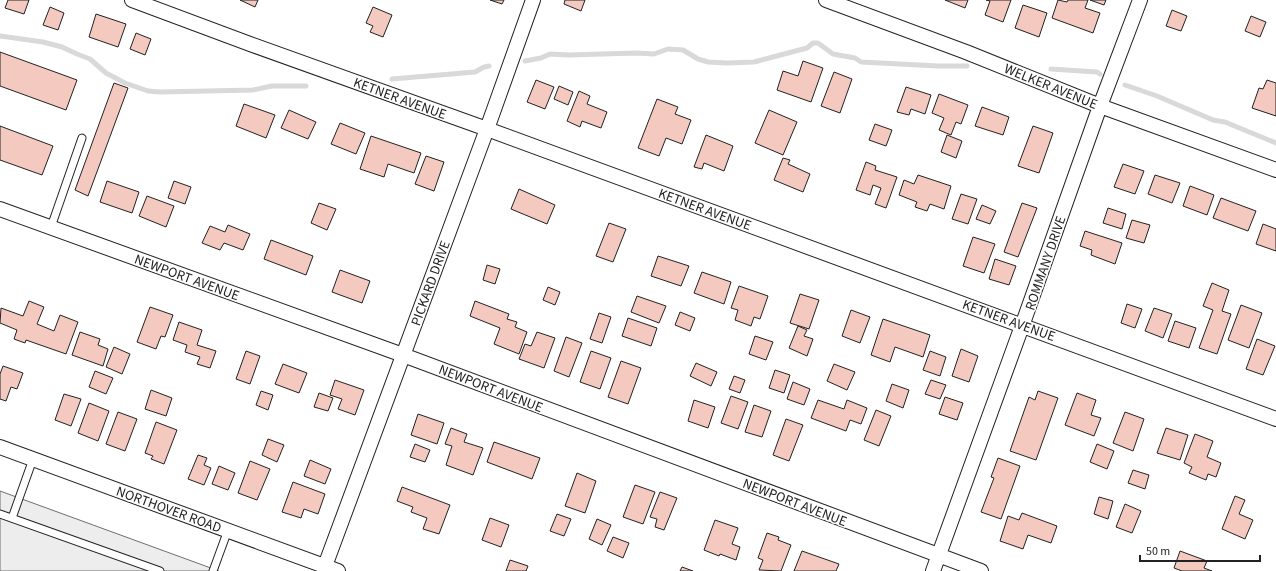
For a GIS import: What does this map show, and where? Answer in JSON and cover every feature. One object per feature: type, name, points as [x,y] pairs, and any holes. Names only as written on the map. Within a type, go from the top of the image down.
[{"type":"street","name":"KETNER AVENUE","points":[[132,0],[250,44],[487,128],[1276,419]]},
{"type":"street","name":"PICKARD DRIVE","points":[[325,566],[533,0]]},
{"type":"street","name":"WELKER AVENUE","points":[[826,0],[966,52],[1100,106],[1276,170]]},
{"type":"street","name":"ROMMANY DRIVE","points":[[933,571],[1100,106],[1140,0]]},
{"type":"street","name":"NEWPORT AVENUE","points":[[0,209],[403,355],[981,571]]},
{"type":"street","name":"NORTHOVER ROAD","points":[[0,447],[338,571]]},
{"type":"lane","points":[[51,228],[82,138]]},
{"type":"lane","points":[[12,518],[33,459]]},
{"type":"lane","points":[[0,514],[160,571]]},
{"type":"lane","points":[[213,571],[228,530]]},
{"type":"shaded area","points":[[0,491],[219,571],[0,571]]},
{"type":"building","points":[[8,0],[29,0],[24,14],[5,8]]},
{"type":"building","points":[[240,0],[258,0],[255,7]]},
{"type":"building","points":[[490,0],[504,0],[502,4]]},
{"type":"building","points":[[565,0],[585,0],[581,11],[564,4]]},
{"type":"building","points":[[945,0],[968,0],[965,8]]},
{"type":"building","points":[[986,0],[1011,0],[1003,22],[985,15],[990,1]]},
{"type":"building","points":[[1058,0],[1067,2],[1068,0],[1088,0],[1085,8],[1100,13],[1093,33],[1052,18]]},
{"type":"building","points":[[1090,0],[1106,0],[1104,5]]},
{"type":"building","points":[[1023,5],[1047,13],[1039,37],[1015,28]]},
{"type":"building","points":[[50,7],[64,13],[58,30],[43,25]]},
{"type":"building","points":[[373,7],[392,15],[383,37],[370,32],[373,26],[366,23]]},
{"type":"building","points":[[1172,10],[1187,16],[1181,31],[1166,26]]},
{"type":"building","points":[[96,14],[126,24],[118,47],[89,37]]},
{"type":"building","points":[[1251,16],[1266,22],[1260,37],[1245,31]]},
{"type":"building","points":[[136,33],[151,39],[145,55],[130,49]]},
{"type":"building","points":[[0,52],[77,80],[66,110],[0,86]]},
{"type":"building","points":[[803,61],[823,68],[811,102],[777,90],[783,71],[798,76]]},
{"type":"building","points":[[834,72],[852,79],[840,113],[821,106]]},
{"type":"building","points":[[536,80],[554,87],[545,109],[527,102]]},
{"type":"building","points":[[1267,80],[1276,83],[1276,116],[1252,108],[1259,88],[1263,89]]},
{"type":"building","points":[[114,83],[128,88],[88,196],[75,190]]},
{"type":"building","points":[[559,86],[573,92],[568,105],[554,99]]},
{"type":"building","points":[[906,87],[931,95],[925,114],[911,109],[909,115],[897,112]]},
{"type":"building","points":[[579,91],[590,96],[587,104],[607,112],[601,128],[582,121],[580,127],[567,121]]},
{"type":"building","points":[[939,94],[968,105],[961,124],[956,122],[951,135],[939,130],[944,118],[932,113]]},
{"type":"building","points":[[657,99],[678,107],[675,114],[691,120],[682,144],[666,138],[659,156],[638,148]]},
{"type":"building","points":[[244,104],[275,115],[266,138],[236,126]]},
{"type":"building","points":[[982,107],[1009,117],[1003,135],[975,126]]},
{"type":"building","points":[[289,110],[316,122],[308,139],[281,128]]},
{"type":"building","points":[[769,110],[797,122],[783,155],[755,143]]},
{"type":"building","points":[[340,123],[365,133],[356,154],[331,144]]},
{"type":"building","points":[[875,124],[892,130],[886,146],[869,140]]},
{"type":"building","points":[[0,126],[53,146],[42,175],[0,160]]},
{"type":"building","points":[[1033,126],[1053,133],[1039,173],[1018,166]]},
{"type":"building","points":[[706,135],[733,146],[724,171],[704,163],[702,169],[694,167]]},
{"type":"building","points":[[947,135],[962,141],[956,158],[941,152]]},
{"type":"building","points":[[371,136],[421,153],[414,173],[388,164],[384,177],[360,169]]},
{"type":"building","points":[[426,156],[444,162],[434,191],[415,184]]},
{"type":"building","points":[[783,158],[790,160],[788,164],[810,174],[803,192],[774,180]]},
{"type":"building","points":[[866,162],[876,166],[875,170],[897,177],[886,208],[875,204],[881,188],[873,185],[870,195],[856,190]]},
{"type":"building","points":[[1123,164],[1144,171],[1135,194],[1114,187]]},
{"type":"building","points":[[918,175],[951,186],[944,209],[930,204],[927,211],[915,207],[917,202],[899,195],[904,180],[914,184]]},
{"type":"building","points":[[1155,175],[1180,183],[1172,203],[1148,194]]},
{"type":"building","points":[[107,181],[139,192],[132,213],[100,202]]},
{"type":"building","points":[[174,181],[191,187],[185,204],[168,198]]},
{"type":"building","points":[[1190,186],[1214,195],[1207,215],[1183,206]]},
{"type":"building","points":[[519,189],[555,205],[547,224],[511,209]]},
{"type":"building","points":[[961,194],[977,199],[968,224],[952,219]]},
{"type":"building","points":[[147,196],[174,206],[166,227],[139,216]]},
{"type":"building","points":[[1221,198],[1256,211],[1248,231],[1213,218]]},
{"type":"building","points":[[319,203],[336,209],[327,230],[311,223]]},
{"type":"building","points":[[1022,203],[1037,208],[1018,257],[1004,252]]},
{"type":"building","points":[[982,205],[996,211],[990,224],[976,219]]},
{"type":"building","points":[[1108,208],[1126,214],[1122,229],[1103,223]]},
{"type":"building","points":[[1132,220],[1150,225],[1144,243],[1126,238]]},
{"type":"building","points":[[609,223],[626,229],[613,262],[596,256]]},
{"type":"building","points":[[1263,224],[1276,229],[1276,251],[1256,244]]},
{"type":"building","points":[[228,225],[250,234],[243,250],[224,243],[220,250],[202,243],[210,226],[225,232]]},
{"type":"building","points":[[1085,231],[1122,243],[1115,264],[1091,255],[1092,250],[1080,246]]},
{"type":"building","points":[[973,237],[995,244],[984,273],[963,266]]},
{"type":"building","points":[[271,240],[313,256],[306,275],[264,259]]},
{"type":"building","points":[[658,256],[689,266],[681,286],[651,276]]},
{"type":"building","points":[[995,259],[1016,266],[1009,285],[989,279]]},
{"type":"building","points":[[487,265],[500,269],[495,284],[483,280]]},
{"type":"building","points":[[340,270],[370,281],[362,303],[332,292]]},
{"type":"building","points":[[702,272],[731,282],[724,304],[694,293]]},
{"type":"building","points":[[1212,283],[1229,290],[1222,311],[1231,314],[1217,354],[1199,348],[1213,310],[1203,306]]},
{"type":"building","points":[[739,286],[768,296],[760,319],[754,317],[751,326],[735,320],[738,310],[731,308]]},
{"type":"building","points":[[548,287],[560,292],[555,305],[543,300]]},
{"type":"building","points":[[800,294],[819,300],[809,329],[790,323]]},
{"type":"building","points":[[637,296],[666,306],[659,323],[631,312]]},
{"type":"building","points":[[29,301],[44,307],[37,324],[54,331],[60,315],[78,322],[66,354],[26,340],[25,343],[14,339],[17,330],[0,323],[1,308],[23,316]]},
{"type":"building","points":[[475,301],[509,314],[507,319],[517,322],[515,327],[527,332],[519,354],[494,344],[500,328],[470,316]]},
{"type":"building","points":[[1127,304],[1142,309],[1135,328],[1121,323]]},
{"type":"building","points":[[1241,305],[1262,313],[1249,348],[1228,340]]},
{"type":"building","points":[[150,307],[173,315],[165,337],[161,336],[156,349],[137,342]]},
{"type":"building","points":[[1154,308],[1172,314],[1163,338],[1145,331]]},
{"type":"building","points":[[851,310],[870,317],[860,343],[842,336]]},
{"type":"building","points":[[680,312],[695,318],[690,331],[675,325]]},
{"type":"building","points":[[599,313],[611,317],[602,343],[590,339]]},
{"type":"building","points":[[628,318],[657,328],[651,346],[622,336]]},
{"type":"building","points":[[883,319],[930,335],[923,357],[895,347],[890,362],[871,355]]},
{"type":"building","points":[[1175,321],[1196,328],[1189,348],[1168,341]]},
{"type":"building","points":[[179,322],[202,330],[197,345],[216,351],[210,368],[197,364],[200,357],[185,352],[187,345],[173,340]]},
{"type":"building","points":[[798,326],[807,330],[804,336],[813,339],[807,356],[789,348]]},
{"type":"building","points":[[80,332],[100,339],[98,345],[108,349],[103,366],[72,355]]},
{"type":"building","points":[[537,332],[555,338],[544,368],[519,359],[525,344],[531,346]]},
{"type":"building","points":[[755,336],[773,342],[766,360],[749,354]]},
{"type":"building","points":[[566,337],[582,343],[569,377],[554,371]]},
{"type":"building","points":[[1257,339],[1275,346],[1263,375],[1246,369]]},
{"type":"building","points":[[114,347],[130,354],[122,374],[106,367]]},
{"type":"building","points":[[961,349],[978,356],[969,382],[952,376]]},
{"type":"building","points":[[246,351],[260,356],[250,384],[236,379]]},
{"type":"building","points":[[591,351],[611,358],[600,389],[580,382]]},
{"type":"building","points":[[930,351],[946,357],[940,376],[923,370]]},
{"type":"building","points":[[621,361],[641,368],[628,404],[608,397]]},
{"type":"building","points":[[696,363],[717,372],[711,386],[690,376]]},
{"type":"building","points":[[283,364],[307,373],[299,393],[275,384]]},
{"type":"building","points":[[834,364],[855,372],[847,390],[827,381]]},
{"type":"building","points":[[3,366],[23,373],[17,389],[11,387],[6,401],[0,399],[0,374]]},
{"type":"building","points":[[775,370],[790,375],[784,393],[769,388]]},
{"type":"building","points":[[95,371],[113,378],[106,394],[89,387]]},
{"type":"building","points":[[734,376],[745,380],[740,393],[729,389]]},
{"type":"building","points":[[335,380],[364,390],[355,415],[338,409],[342,399],[330,395]]},
{"type":"building","points":[[931,380],[946,385],[940,399],[925,394]]},
{"type":"building","points":[[793,382],[810,389],[804,405],[787,399]]},
{"type":"building","points":[[892,384],[909,390],[903,408],[886,401]]},
{"type":"building","points":[[151,390],[172,398],[166,416],[145,409]]},
{"type":"building","points":[[261,391],[273,395],[268,410],[256,405]]},
{"type":"building","points":[[1038,391],[1058,398],[1036,460],[1010,451],[1029,397],[1035,400]]},
{"type":"building","points":[[319,393],[333,398],[328,411],[314,407]]},
{"type":"building","points":[[1077,393],[1096,400],[1091,415],[1101,418],[1094,436],[1065,425]]},
{"type":"building","points":[[64,394],[81,399],[71,426],[55,420]]},
{"type":"building","points":[[731,396],[748,402],[738,429],[721,423]]},
{"type":"building","points":[[945,397],[963,403],[957,420],[939,414]]},
{"type":"building","points":[[694,400],[715,407],[708,428],[688,421]]},
{"type":"building","points":[[818,400],[844,409],[847,400],[867,408],[861,424],[850,420],[846,431],[811,418]]},
{"type":"building","points":[[89,403],[109,411],[98,441],[78,433]]},
{"type":"building","points":[[754,405],[771,411],[762,437],[745,432]]},
{"type":"building","points":[[876,410],[891,416],[879,446],[864,440]]},
{"type":"building","points":[[118,412],[137,419],[125,451],[106,444]]},
{"type":"building","points":[[1125,412],[1144,419],[1133,451],[1113,443]]},
{"type":"building","points":[[418,414],[444,423],[437,444],[411,435]]},
{"type":"building","points":[[786,419],[803,425],[789,461],[773,455]]},
{"type":"building","points":[[156,422],[177,430],[164,464],[151,459],[153,456],[145,453]]},
{"type":"building","points":[[451,428],[467,434],[464,442],[483,448],[473,475],[446,465],[452,446],[445,444]]},
{"type":"building","points":[[1166,428],[1188,435],[1180,460],[1157,453]]},
{"type":"building","points":[[1195,434],[1213,441],[1207,457],[1221,463],[1216,477],[1208,474],[1206,480],[1189,473],[1192,467],[1184,463]]},
{"type":"building","points":[[268,439],[284,445],[277,462],[262,455]]},
{"type":"building","points":[[494,442],[540,458],[532,479],[487,462]]},
{"type":"building","points":[[415,444],[430,450],[425,462],[410,457]]},
{"type":"building","points":[[1097,444],[1114,451],[1107,469],[1090,462]]},
{"type":"building","points":[[198,455],[207,458],[204,465],[211,468],[204,485],[188,479]]},
{"type":"building","points":[[998,458],[1020,466],[1001,519],[981,512],[994,478],[991,477]]},
{"type":"building","points":[[310,460],[331,469],[325,484],[304,476]]},
{"type":"building","points":[[250,461],[270,469],[257,500],[238,493]]},
{"type":"building","points":[[219,466],[235,473],[228,490],[212,484]]},
{"type":"building","points":[[1133,470],[1149,475],[1145,489],[1128,483]]},
{"type":"building","points":[[577,473],[596,481],[585,513],[565,506]]},
{"type":"building","points":[[293,482],[325,494],[318,514],[304,509],[301,518],[282,512]]},
{"type":"building","points":[[635,485],[655,492],[643,524],[623,517]]},
{"type":"building","points":[[402,487],[450,505],[439,534],[423,529],[427,518],[411,512],[413,507],[397,501]]},
{"type":"building","points":[[660,492],[677,498],[664,530],[655,527],[657,519],[650,517]]},
{"type":"building","points":[[1235,496],[1245,500],[1239,514],[1253,520],[1245,539],[1222,529]]},
{"type":"building","points":[[1099,497],[1113,501],[1108,519],[1094,514]]},
{"type":"building","points":[[1125,504],[1141,511],[1132,533],[1116,527]]},
{"type":"building","points":[[1022,513],[1057,526],[1051,543],[1028,535],[1023,549],[1000,541],[1008,516],[1019,520]]},
{"type":"building","points":[[557,514],[571,519],[564,536],[550,531]]},
{"type":"building","points":[[490,518],[509,525],[501,547],[482,540]]},
{"type":"building","points":[[597,519],[611,525],[602,545],[589,539]]},
{"type":"building","points":[[715,520],[738,528],[732,544],[740,547],[736,560],[720,554],[719,556],[704,550]]},
{"type":"building","points":[[767,533],[779,537],[778,540],[791,545],[781,571],[759,570],[763,560],[758,558]]},
{"type":"building","points":[[613,537],[629,543],[623,558],[607,551]]},
{"type":"building","points":[[802,551],[839,564],[836,571],[794,571]]},
{"type":"building","points":[[1180,551],[1207,561],[1204,568],[1212,571],[1182,571],[1174,568]]},
{"type":"building","points":[[510,560],[528,566],[526,571],[506,571]]},
{"type":"building","points":[[682,567],[693,571],[680,571]]},
{"type":"waterway","points":[[0,36],[43,42],[62,47],[90,59],[106,73],[125,83],[148,91],[253,90],[272,86],[306,86]]},
{"type":"waterway","points":[[525,61],[541,58],[550,54],[654,54],[668,49],[683,50],[698,59],[708,62],[754,62],[807,48],[813,43],[818,43],[833,54],[855,58],[861,62],[967,66]]},
{"type":"waterway","points":[[392,79],[475,72],[489,66]]},
{"type":"waterway","points":[[1051,69],[1097,72],[1100,74]]},
{"type":"waterway","points":[[1125,85],[1157,96],[1213,120],[1225,122],[1276,143]]}]
